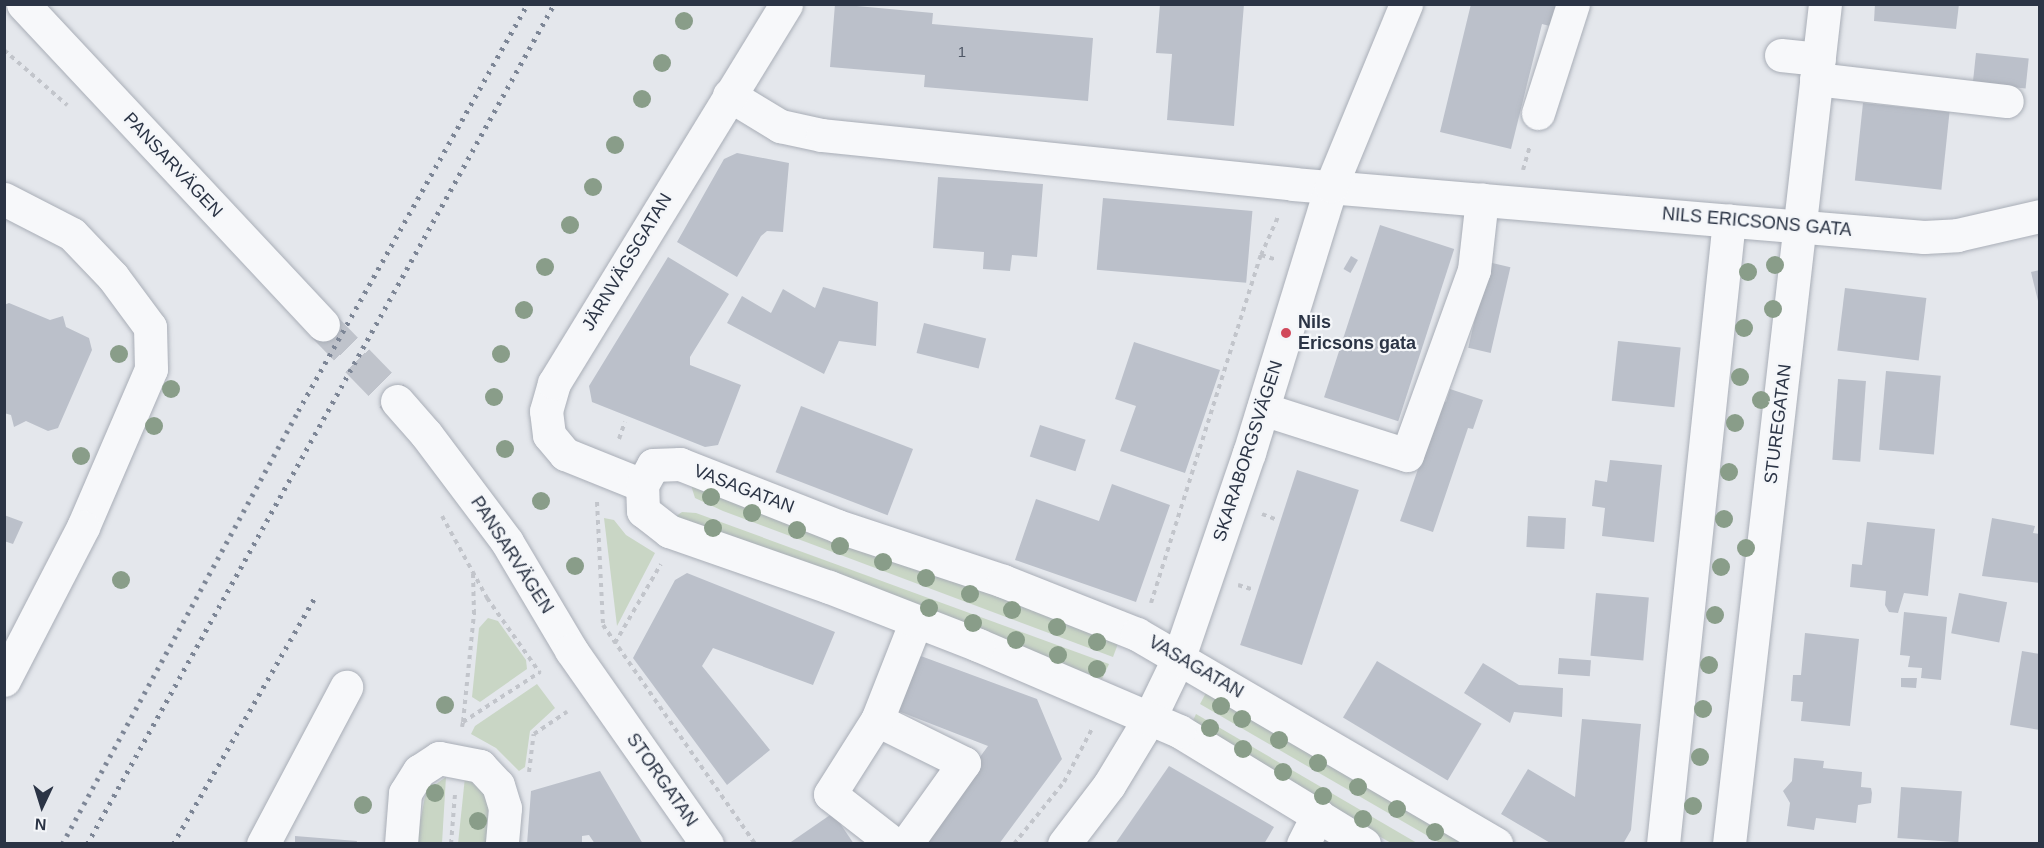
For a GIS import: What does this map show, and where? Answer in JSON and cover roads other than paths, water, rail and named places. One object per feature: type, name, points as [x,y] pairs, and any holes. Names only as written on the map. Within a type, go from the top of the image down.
[{"type":"street","name":"JÄRNVÄGSGATAN","points":[[642,484],[565,454],[549,435],[546,411],[554,383],[786,4]]},
{"type":"street","name":"SKARABORGSVÄGEN","points":[[1064,843],[1109,785],[1149,719],[1179,657],[1263,409],[1331,186],[1406,4]]},
{"type":"street","points":[[1538,113],[1573,4]]},
{"type":"street","name":"STUREGATAN","points":[[1729,843],[1801,224],[1824,4]]},
{"type":"street","name":"PANSARVÄGEN","points":[[39,10],[323,325]]},
{"type":"street","points":[[1781,55],[1818,69],[2007,101]]},
{"type":"street","name":"NILS ERICSONS GATA","points":[[729,95],[780,126],[822,135],[1293,184],[1801,224],[1924,237],[1957,235],[2040,216]]},
{"type":"street","points":[[4,199],[72,234],[113,277],[150,327],[151,369],[83,527],[4,680]]},
{"type":"street","points":[[1263,409],[1407,455],[1474,270],[1482,199]]},
{"type":"street","points":[[1663,843],[1729,220]]},
{"type":"street","name":"PANSARVÄGEN","points":[[397,401],[426,434],[507,542],[571,650],[617,717]]},
{"type":"street","name":"VASAGATAN","points":[[642,484],[653,465],[680,464],[837,525],[1003,580],[1137,634],[1496,843]]},
{"type":"street","points":[[642,484],[643,511],[669,531],[916,621],[1179,732],[1311,829],[1364,843]]},
{"type":"street","points":[[894,843],[830,794],[877,720],[916,621]]},
{"type":"street","points":[[263,843],[346,687]]},
{"type":"street","name":"STORGATAN","points":[[617,717],[707,843]]},
{"type":"street","points":[[877,720],[964,763],[906,843]]},
{"type":"street","points":[[400,843],[405,793],[419,771],[439,758],[480,766],[498,785],[505,808],[502,843]]},
{"type":"tunnel","points":[[323,325],[397,401]]},
{"type":"railway","points":[[62,844],[298,411],[527,4]]},
{"type":"railway","points":[[87,844],[554,4]]},
{"type":"railway","points":[[173,844],[314,599]]},
{"type":"place","name":"Nils Ericsons gata","points":[[1286,333]]}]
